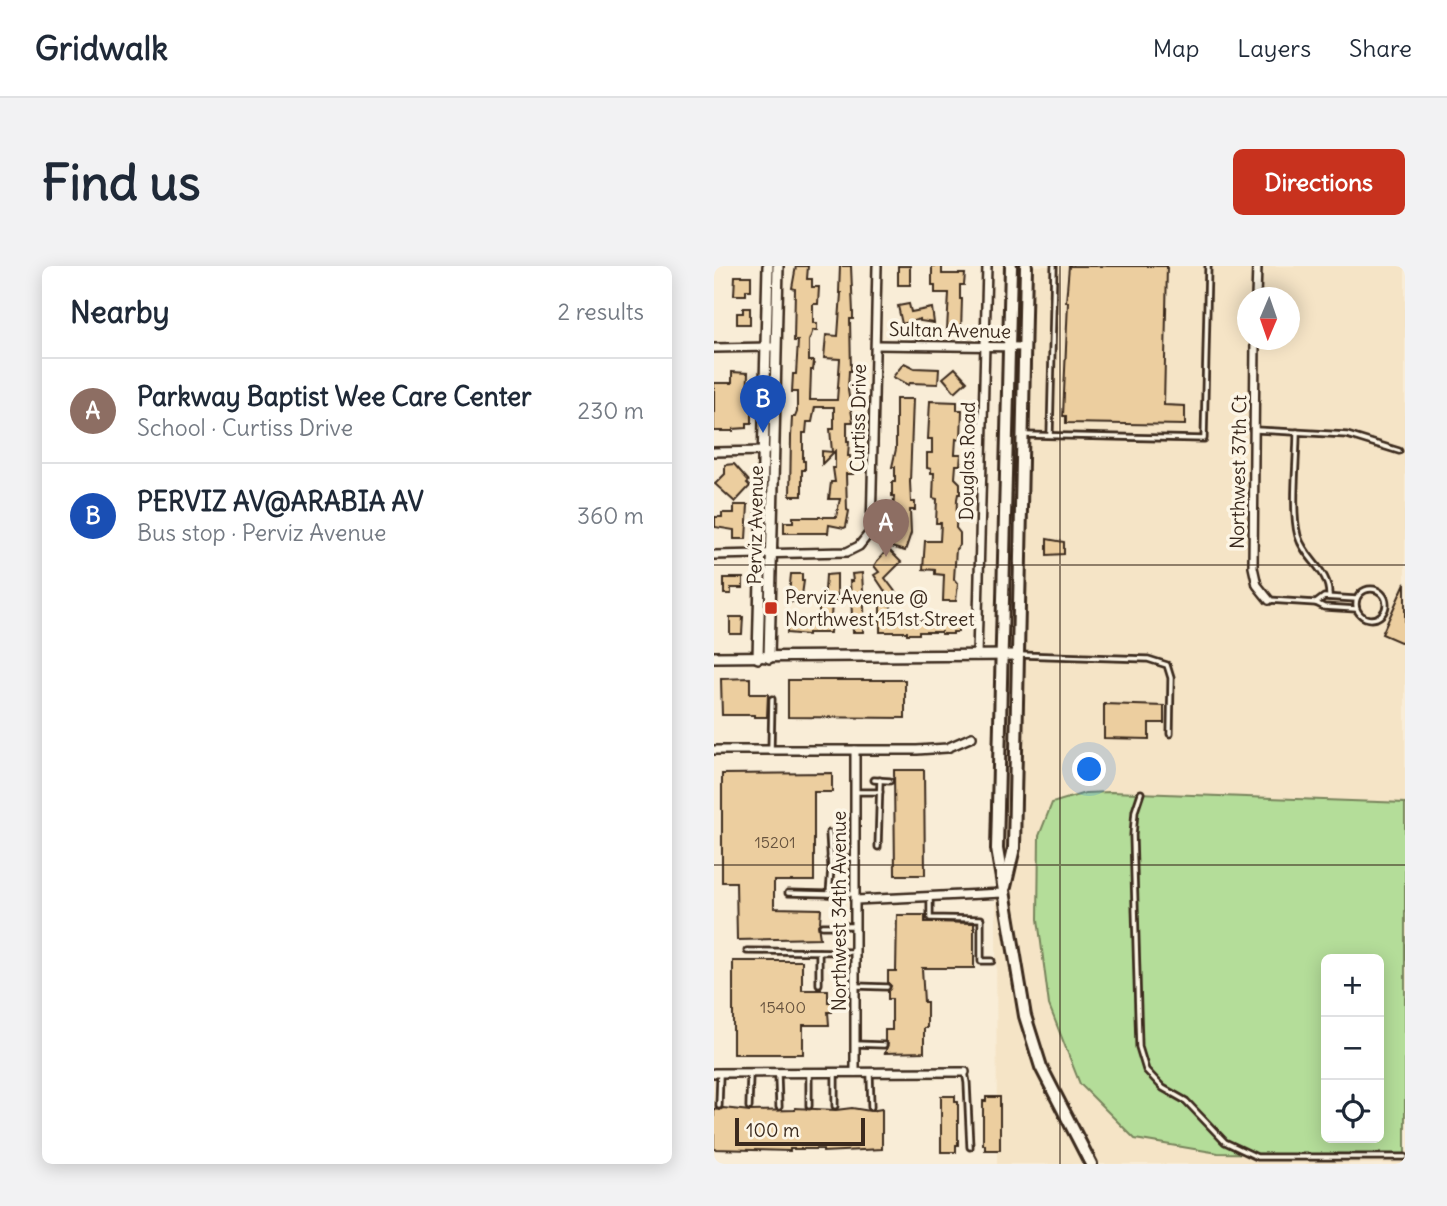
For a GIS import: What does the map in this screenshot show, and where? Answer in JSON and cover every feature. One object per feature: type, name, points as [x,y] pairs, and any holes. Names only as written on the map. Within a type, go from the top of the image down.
[{"type":"main road","points":[[1011,266],[997,849],[1025,1016],[1041,1067],[1091,1164]]},
{"type":"main road","points":[[1003,893],[1014,848],[1026,266]]},
{"type":"street","name":"Perviz Avenue","points":[[768,266],[765,348],[772,554],[769,658]]},
{"type":"street","name":"Perviz Avenue","points":[[758,658],[761,554],[778,266]]},
{"type":"street","name":"Curtiss Drive","points":[[714,555],[847,552],[859,546],[871,531],[877,266]]},
{"type":"street","name":"Douglas Road","points":[[977,656],[987,266]]},
{"type":"street","points":[[1256,287],[1257,266]]},
{"type":"street","name":"Sultan Avenue","points":[[876,345],[1024,347]]},
{"type":"street","points":[[714,348],[775,347]]},
{"type":"street","name":"Northwest 37th Ct","points":[[1255,350],[1253,567],[1257,585],[1269,600]]},
{"type":"street","points":[[714,452],[768,451]]},
{"type":"street","points":[[714,657],[1018,655]]},
{"type":"street","points":[[714,750],[947,748],[972,737]]},
{"type":"street","name":"Northwest 34th Avenue","points":[[855,750],[855,1072]]},
{"type":"street","points":[[856,897],[1003,893]]},
{"type":"street","points":[[717,1073],[965,1072]]},
{"type":"lane","points":[[1049,436],[1054,266]]},
{"type":"lane","points":[[1023,435],[1204,439],[1208,266]]},
{"type":"lane","points":[[1254,430],[1323,432],[1353,436],[1399,451]]},
{"type":"lane","points":[[1297,432],[1296,530],[1302,547],[1325,576],[1329,597]]},
{"type":"lane","points":[[1372,589],[1382,594],[1386,603],[1381,616],[1372,619],[1362,617],[1356,609],[1356,598],[1363,591],[1372,589]]},
{"type":"lane","points":[[1316,603],[1324,597],[1356,598]]},
{"type":"lane","points":[[1269,600],[1356,609]]},
{"type":"lane","points":[[1018,655],[1161,661],[1167,665],[1171,678],[1170,734]]},
{"type":"lane","points":[[771,750],[772,699]]},
{"type":"lane","points":[[874,780],[890,781]]},
{"type":"lane","points":[[878,847],[880,780]]},
{"type":"lane","points":[[854,792],[880,792]]},
{"type":"lane","points":[[1141,793],[1135,811],[1133,835],[1139,1047],[1146,1070],[1163,1088],[1186,1101],[1225,1142],[1257,1157],[1405,1157]]},
{"type":"lane","points":[[829,833],[829,894]]},
{"type":"lane","points":[[830,859],[855,858]]},
{"type":"lane","points":[[788,893],[856,897]]},
{"type":"lane","points":[[930,896],[930,918],[981,919],[981,961],[992,961]]},
{"type":"lane","points":[[822,926],[856,926]]},
{"type":"lane","points":[[747,951],[856,952]]},
{"type":"lane","points":[[819,952],[819,984]]},
{"type":"lane","points":[[856,986],[887,987]]},
{"type":"lane","points":[[855,1044],[884,1045]]},
{"type":"lane","points":[[809,1072],[809,1106]]},
{"type":"lane","points":[[835,1072],[835,1105]]},
{"type":"lane","points":[[870,1072],[871,1108]]},
{"type":"lane","points":[[965,1072],[970,1147]]},
{"type":"lane","points":[[717,1073],[719,1106]]},
{"type":"lane","points":[[749,1107],[750,1073]]},
{"type":"lane","points":[[778,1073],[779,1107]]},
{"type":"shaded area","points":[[1005,266],[1405,266],[1405,1164],[997,1164],[995,638]]},
{"type":"green space","points":[[1111,792],[1405,803],[1405,1156],[1218,1153],[1135,1139],[1080,1084],[1049,1005],[1038,919],[1039,836],[1052,803],[1085,793]]},
{"type":"building","points":[[796,266],[808,266],[807,279],[812,279],[812,287],[819,287],[818,304],[813,304],[813,323],[817,323],[817,330],[813,330],[809,341],[809,361],[814,361],[810,400],[837,400],[840,359],[824,358],[826,335],[838,336],[840,266],[851,266],[853,319],[850,319],[851,371],[848,390],[853,422],[847,422],[847,441],[853,474],[846,474],[849,511],[846,527],[829,525],[828,533],[784,533],[784,522],[793,522],[793,517],[836,517],[840,499],[829,499],[831,482],[835,482],[835,451],[822,464],[822,451],[832,452],[830,429],[834,429],[834,407],[815,407],[812,422],[807,422],[806,433],[803,433],[805,470],[802,470],[802,496],[790,496],[792,417],[795,417],[797,412],[797,392],[792,392],[798,341],[794,341],[795,289],[792,288]]},
{"type":"building","points":[[898,266],[910,266],[910,285],[898,285]]},
{"type":"building","points":[[932,266],[942,266],[942,274],[965,274],[964,285],[960,285],[961,331],[947,330],[949,293],[935,293]]},
{"type":"building","points":[[1069,266],[1167,266],[1164,405],[1185,406],[1185,425],[1066,423],[1066,416],[1063,416]]},
{"type":"building","points":[[735,276],[751,276],[751,290],[746,290],[746,295],[734,295]]},
{"type":"building","points":[[909,304],[911,312],[932,308],[934,323],[920,319],[902,324],[898,306]]},
{"type":"building","points":[[743,308],[750,308],[750,324],[737,324],[737,313],[743,313]]},
{"type":"building","points":[[904,363],[914,368],[939,369],[938,384],[908,385],[893,377]]},
{"type":"building","points":[[955,368],[967,381],[955,392],[943,378]]},
{"type":"building","points":[[732,372],[748,373],[747,403],[752,403],[752,423],[747,423],[747,428],[733,431],[714,431],[714,383],[732,383]]},
{"type":"building","points":[[896,399],[913,399],[910,482],[911,502],[915,502],[915,510],[910,510],[911,533],[905,551],[891,547],[895,542],[890,541],[898,515],[893,515],[892,496],[892,482],[895,482],[895,467],[892,467],[896,449]]},
{"type":"building","points":[[930,401],[957,402],[957,410],[962,410],[961,440],[956,439],[955,454],[961,454],[960,465],[956,465],[955,478],[960,483],[956,528],[960,533],[960,545],[956,549],[954,579],[958,584],[956,601],[943,601],[944,575],[935,574],[935,570],[923,569],[925,541],[940,541],[941,523],[936,523],[934,473],[927,468],[927,453],[932,453],[932,439],[928,439]]},
{"type":"building","points":[[734,464],[749,481],[747,483],[750,486],[735,502],[715,484],[725,474],[725,465]]},
{"type":"building","points":[[734,505],[748,505],[746,539],[734,539],[734,530],[715,527],[715,517],[722,517],[722,513],[734,513]]},
{"type":"building","points":[[1047,539],[1064,542],[1064,554],[1047,555]]},
{"type":"building","points":[[888,549],[901,562],[885,578],[903,602],[885,602],[890,599],[874,575],[879,572],[874,566]]},
{"type":"building","points":[[862,573],[865,626],[863,632],[853,632],[850,581],[853,581],[852,574]]},
{"type":"building","points":[[791,574],[802,574],[804,581],[801,602],[791,602]]},
{"type":"building","points":[[837,574],[837,602],[832,602],[830,633],[787,633],[787,622],[819,622],[819,606],[824,606],[826,575]]},
{"type":"building","points":[[724,578],[743,578],[743,588],[731,588],[731,594],[724,594]]},
{"type":"building","points":[[1405,583],[1405,644],[1382,634]]},
{"type":"building","points":[[880,605],[891,605],[891,620],[958,621],[958,632],[880,632]]},
{"type":"building","points":[[730,617],[743,617],[742,634],[730,634]]},
{"type":"building","points":[[750,678],[750,694],[768,694],[767,717],[722,715],[721,679]]},
{"type":"building","points":[[788,680],[905,680],[905,718],[788,717]]},
{"type":"building","points":[[1104,704],[1164,706],[1164,723],[1149,723],[1149,739],[1104,738]]},
{"type":"building","points":[[894,770],[924,770],[925,875],[895,875]]},
{"type":"building","points":[[832,773],[832,792],[814,792],[814,881],[774,881],[774,908],[821,909],[818,925],[820,938],[737,940],[736,882],[722,882],[722,774]]},
{"type":"building","points":[[897,915],[925,915],[925,922],[974,923],[974,968],[922,968],[924,1002],[927,1002],[924,1052],[885,1053],[888,1044],[885,1041],[885,1030],[892,1030],[888,971],[896,971]]},
{"type":"building","points":[[733,961],[802,961],[802,990],[828,990],[828,1002],[832,1002],[832,1012],[828,1012],[829,1025],[803,1025],[803,1054],[733,1054]]},
{"type":"building","points":[[941,1096],[955,1096],[955,1102],[958,1102],[956,1152],[941,1152]]},
{"type":"building","points":[[986,1097],[1000,1097],[1000,1150],[985,1150],[983,1145],[983,1101],[986,1101]]},
{"type":"building","points":[[795,1108],[852,1108],[870,1111],[882,1109],[882,1149],[823,1152],[823,1149],[714,1149],[714,1109],[750,1111]]},
{"type":"place","name":"PERVIZ AV@ARABIA AV","points":[[763,433]]},
{"type":"place","name":"Parkway Baptist Wee Care Center","points":[[886,557]]},
{"type":"place","name":"Perviz Avenue @ Northwest 151st Street","points":[[771,608]]}]
